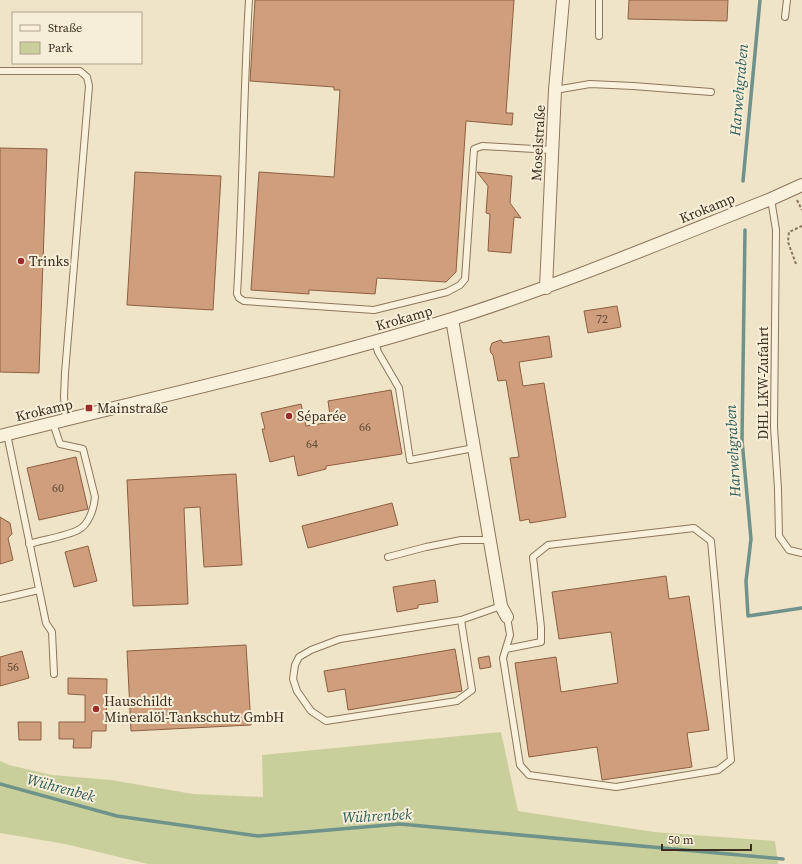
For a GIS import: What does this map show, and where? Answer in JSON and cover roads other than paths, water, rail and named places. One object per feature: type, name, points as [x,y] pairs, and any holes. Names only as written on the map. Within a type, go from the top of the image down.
[{"type":"street","name":"Moselstraße","points":[[546,288],[555,90],[563,0]]},
{"type":"street","name":"Krokamp","points":[[4,435],[375,342],[452,319],[546,288],[771,199],[802,185]]},
{"type":"street","points":[[452,319],[490,540],[504,612]]},
{"type":"lane","points":[[249,0],[244,83],[242,208],[237,294],[239,298],[244,300],[374,310],[447,292],[460,285],[465,275],[474,149],[482,146],[552,150]]},
{"type":"lane","points":[[599,0],[599,36]]},
{"type":"lane","points":[[785,17],[786,0]]},
{"type":"lane","points":[[0,71],[80,71],[87,77],[88,94],[65,373],[64,397],[66,420]]},
{"type":"lane","points":[[555,90],[590,84],[711,92]]},
{"type":"lane","name":"DHL LKW-Zufahrt","points":[[771,199],[776,230],[774,427],[779,536],[789,550],[802,553]]},
{"type":"lane","points":[[375,342],[378,352],[399,388],[410,460],[474,448]]},
{"type":"lane","points":[[29,544],[80,530],[92,513],[94,505],[95,497],[83,449],[60,444],[53,423]]},
{"type":"lane","points":[[4,435],[46,623],[52,632],[54,674]]},
{"type":"lane","points":[[460,620],[472,690],[458,701],[326,721],[311,711],[296,691],[292,679],[295,665],[299,657],[311,650],[340,639],[504,612],[510,635],[503,658],[520,765],[529,775],[616,787],[718,770],[731,760],[711,540],[694,528],[548,545],[533,557],[542,627],[541,642],[506,649]]},
{"type":"lane","points":[[388,556],[461,540],[490,540]]},
{"type":"lane","points":[[0,599],[39,590]]},
{"type":"waterway","name":"Harwehgraben","points":[[743,181],[760,0]]},
{"type":"waterway","name":"Harwehgraben","points":[[745,230],[742,440],[751,539],[746,581],[748,616],[802,608]]},
{"type":"waterway","name":"Wührenbek","points":[[0,784],[117,816],[258,836],[400,824],[783,859]]},
{"type":"place","name":"Trinks","points":[[21,261]]},
{"type":"place","name":"Mainstraße","points":[[89,408]]},
{"type":"place","name":"Séparée","points":[[289,416]]},
{"type":"place","name":"Hauschildt Mineralöl-Tankschutz GmbH","points":[[96,709]]}]
